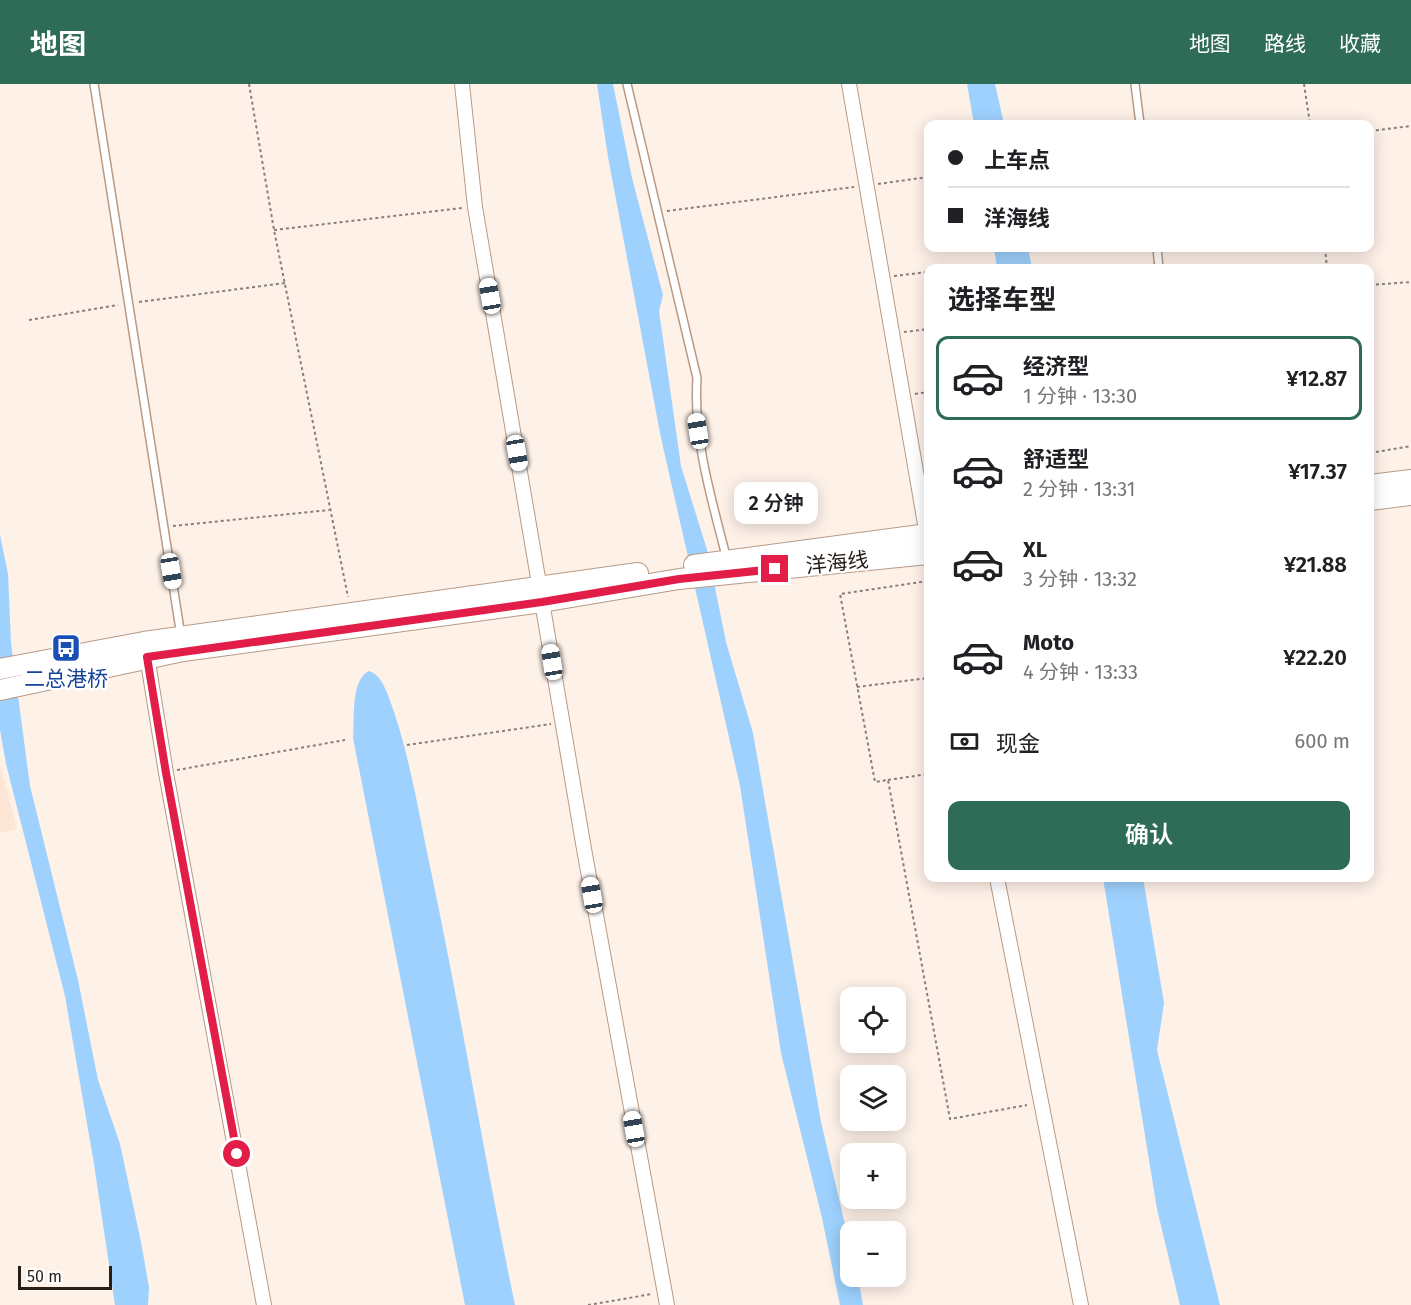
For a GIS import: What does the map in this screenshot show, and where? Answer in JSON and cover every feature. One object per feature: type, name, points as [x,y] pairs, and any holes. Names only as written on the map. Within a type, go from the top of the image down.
[{"type":"main road","points":[[1374,485],[1411,480]]},
{"type":"main road","points":[[1374,500],[1411,495]]},
{"type":"main road","name":"洋海线","points":[[182,644],[541,594],[924,537]]},
{"type":"main road","name":"洋海线","points":[[724,567],[924,554]]},
{"type":"main road","name":"洋海线","points":[[0,669],[36,661],[146,650],[352,613],[541,594]]},
{"type":"main road","name":"洋海线","points":[[0,690],[42,681],[146,650]]},
{"type":"street","points":[[462,84],[475,207],[665,1298]]},
{"type":"street","points":[[849,84],[924,514]]},
{"type":"street","points":[[146,650],[166,773],[264,1305]]},
{"type":"street","points":[[998,882],[1081,1305]]},
{"type":"lane","points":[[94,84],[182,644]]},
{"type":"lane","points":[[627,84],[697,378],[695,408],[705,476],[724,567]]},
{"type":"lane","points":[[1135,84],[1140,120]]},
{"type":"path","points":[[249,84],[274,230],[352,613]]},
{"type":"path","points":[[1304,84],[1309,120]]},
{"type":"path","points":[[1374,131],[1411,126]]},
{"type":"path","points":[[656,213],[924,178]]},
{"type":"path","points":[[274,230],[475,207]]},
{"type":"path","points":[[882,278],[924,273]]},
{"type":"path","points":[[1374,285],[1411,282]]},
{"type":"path","points":[[29,320],[285,283]]},
{"type":"path","points":[[892,334],[924,330]]},
{"type":"path","points":[[1374,452],[1411,446]]},
{"type":"path","points":[[164,526],[330,510]]},
{"type":"path","points":[[924,582],[840,594],[874,782],[924,775]]},
{"type":"path","points":[[857,687],[924,678]]},
{"type":"path","points":[[407,745],[563,722]]},
{"type":"path","points":[[166,773],[345,740]]},
{"type":"path","points":[[888,780],[950,1119],[1040,1102]]},
{"type":"path","points":[[588,1305],[665,1298]]},
{"type":"shaded area","points":[[0,764],[17,829],[0,833]]},
{"type":"water","points":[[597,84],[613,84],[632,178],[663,295],[659,311],[681,466],[708,553],[726,642],[753,733],[821,1122],[844,1221],[840,1221],[840,1287],[860,1287],[863,1305],[840,1305],[822,1218],[781,1053],[740,786],[661,438],[608,157]]},
{"type":"water","points":[[967,84],[995,84],[1003,120],[973,120]]},
{"type":"water","points":[[995,252],[1029,252],[1031,264],[996,264]]},
{"type":"water","points":[[0,535],[8,574],[11,643],[30,786],[78,980],[98,1080],[120,1144],[149,1287],[148,1305],[115,1305],[65,996],[6,764],[0,730]]},
{"type":"water","points":[[369,671],[378,677],[386,691],[396,717],[408,762],[443,930],[515,1305],[465,1305],[353,738],[356,691],[363,676]]},
{"type":"water","points":[[1104,882],[1144,882],[1164,1003],[1157,1050],[1220,1305],[1180,1305],[1157,1209]]},
{"type":"place","name":"二总港桥","points":[[66,648]]},
{"type":"route","points":[[237,1154],[166,773],[147,657],[542,602],[679,579],[775,569]]}]
